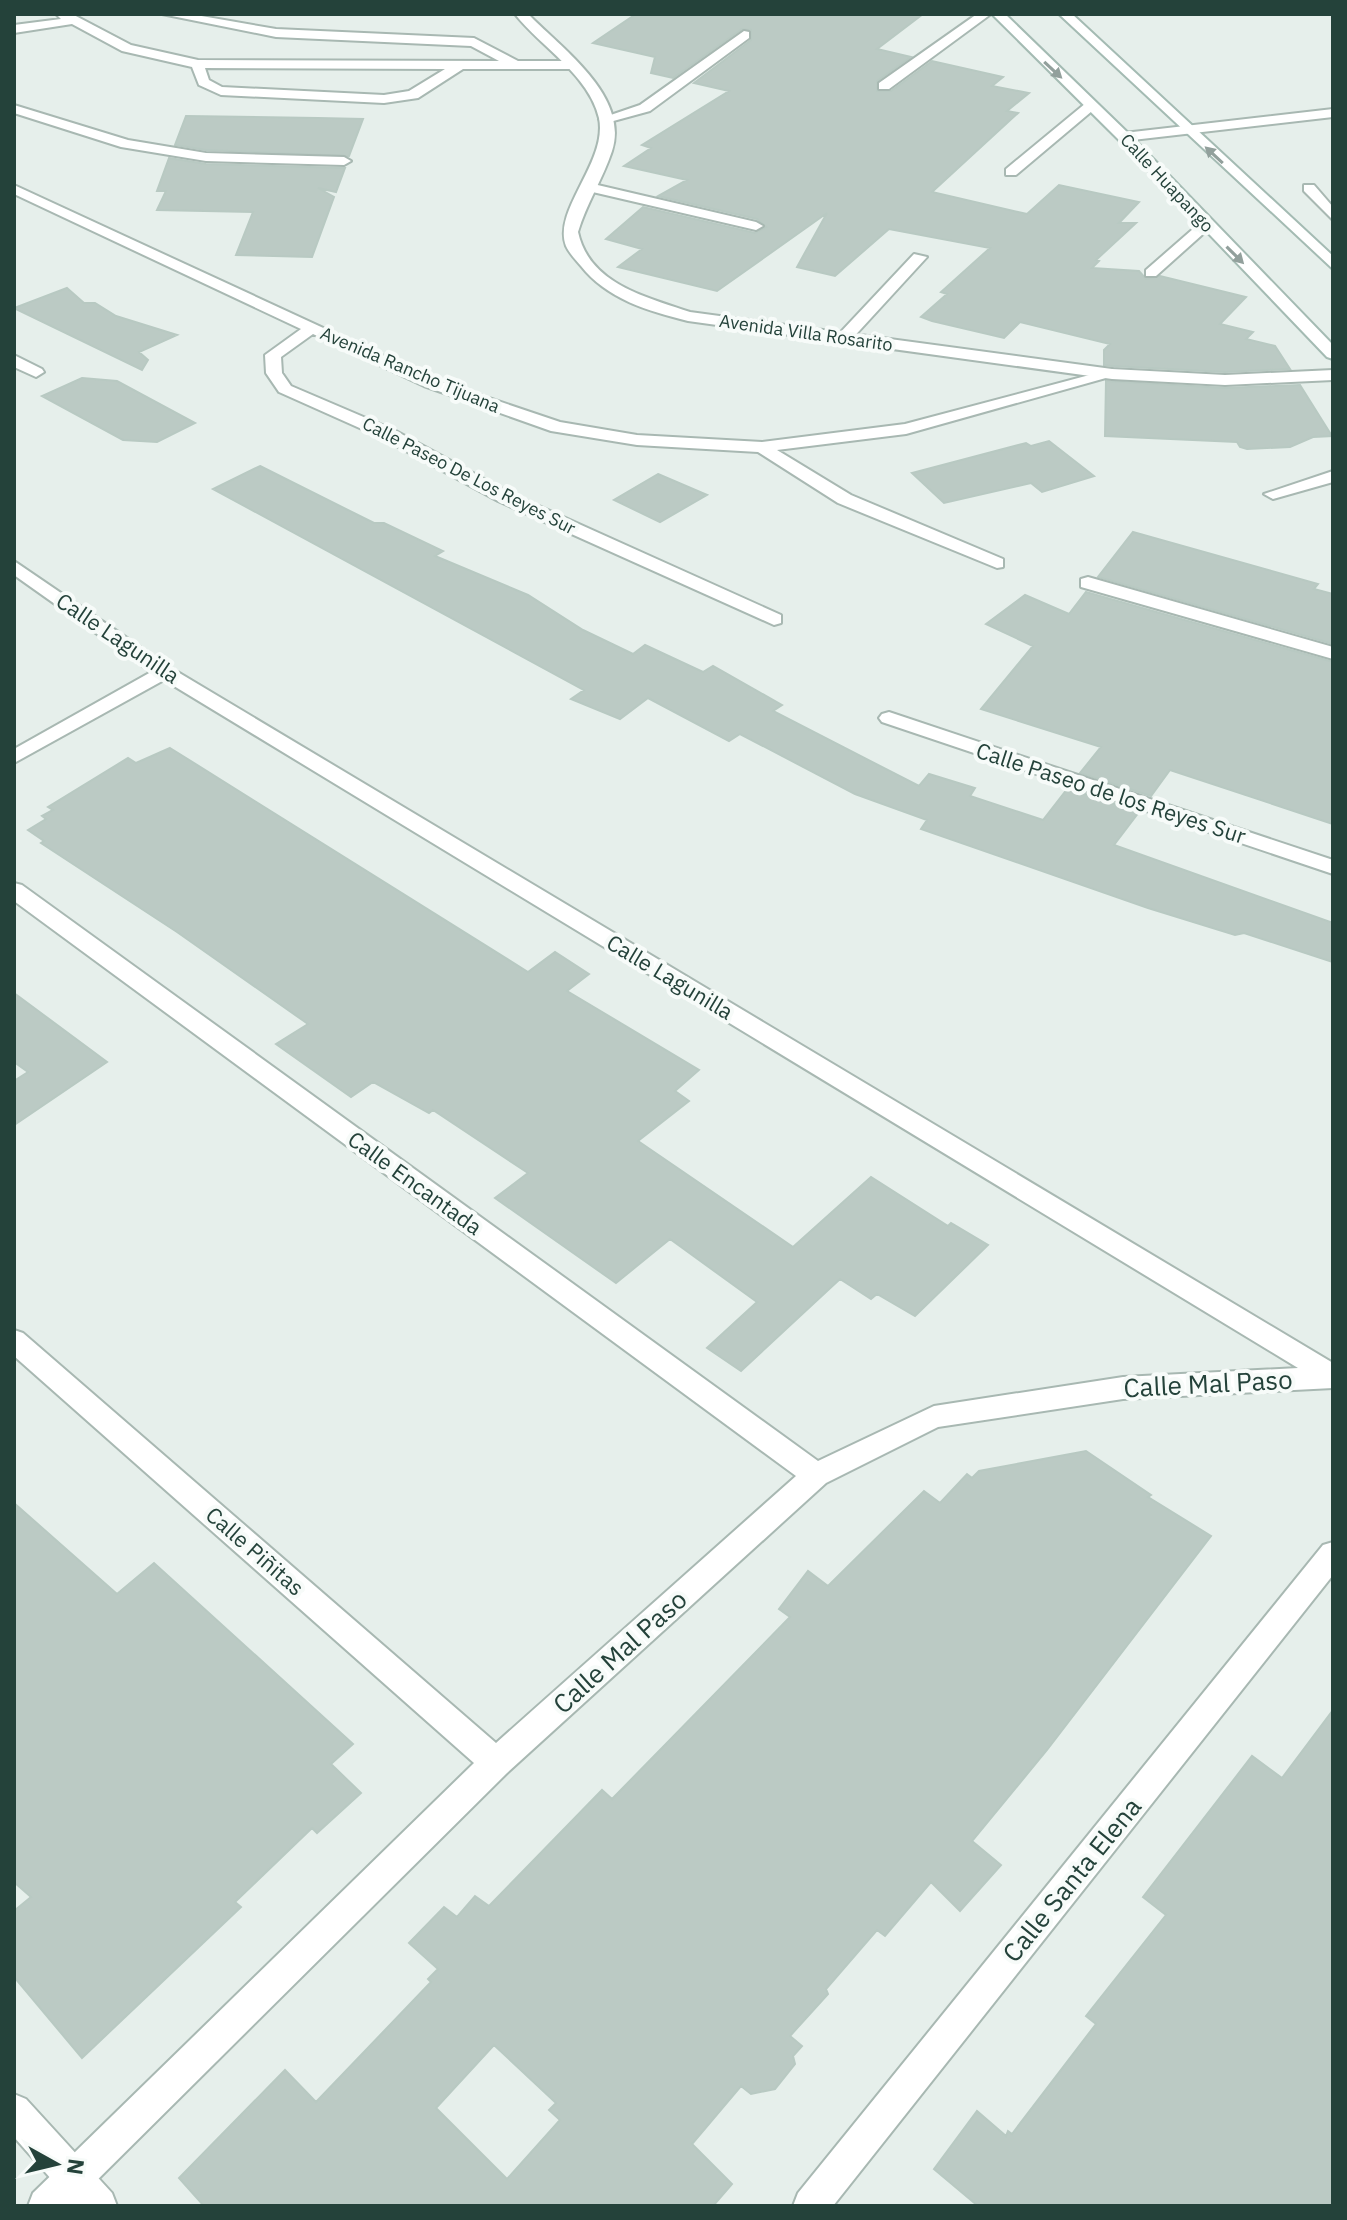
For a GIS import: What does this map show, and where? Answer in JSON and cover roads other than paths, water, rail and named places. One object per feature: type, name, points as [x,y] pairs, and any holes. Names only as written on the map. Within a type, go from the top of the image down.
[{"type":"street","points":[[168,14],[276,33],[474,42],[515,65]]},
{"type":"street","points":[[521,14],[594,89],[606,119],[645,108],[744,35]]},
{"type":"street","points":[[884,86],[985,14]]},
{"type":"street","name":"Calle Huapango","points":[[998,14],[1124,137],[1333,354]]},
{"type":"street","points":[[1065,14],[1333,264]]},
{"type":"street","points":[[14,29],[67,18],[127,48],[198,64],[571,65]]},
{"type":"street","points":[[198,64],[200,80],[207,87],[221,91],[384,99],[413,95],[461,64]]},
{"type":"street","points":[[1011,172],[1091,106]]},
{"type":"street","points":[[14,109],[126,144],[206,157],[344,161]]},
{"type":"street","points":[[1124,137],[1333,113]]},
{"type":"street","name":"Avenida Villa Rosarito","points":[[606,119],[606,148],[571,232],[574,247],[601,281],[630,297],[688,316],[1112,374],[1225,380],[1333,375]]},
{"type":"street","points":[[589,187],[756,226]]},
{"type":"street","points":[[1309,188],[1333,216]]},
{"type":"street","name":"Avenida Rancho Tijuana","points":[[14,189],[168,264],[430,383],[557,427],[637,440],[762,447],[906,429],[1112,374]]},
{"type":"street","points":[[1151,273],[1206,225]]},
{"type":"street","points":[[843,339],[919,257]]},
{"type":"street","name":"Calle Paseo De Los Reyes Sur","points":[[312,328],[273,355],[274,373],[285,389],[388,434],[504,497],[774,619]]},
{"type":"street","points":[[14,360],[36,372]]},
{"type":"street","points":[[762,447],[828,491],[997,563]]},
{"type":"street","points":[[1273,494],[1333,476]]},
{"type":"street","name":"Calle Lagunilla","points":[[14,567],[164,672],[1333,1377]]},
{"type":"street","points":[[1088,583],[1333,653]]},
{"type":"street","points":[[14,757],[164,672]]},
{"type":"street","name":"Calle Paseo de los Reyes Sur","points":[[889,718],[1333,867]]},
{"type":"street","name":"Calle Encantada","points":[[14,890],[816,1475]]},
{"type":"street","name":"Calle Piñitas","points":[[14,1340],[496,1763]]},
{"type":"street","name":"Calle Mal Paso","points":[[46,2206],[496,1763],[816,1475],[934,1417],[1123,1388],[1333,1377]]},
{"type":"street","name":"Calle Santa Elena","points":[[811,2206],[1333,1554]]},
{"type":"street","points":[[14,2111],[99,2206]]}]
